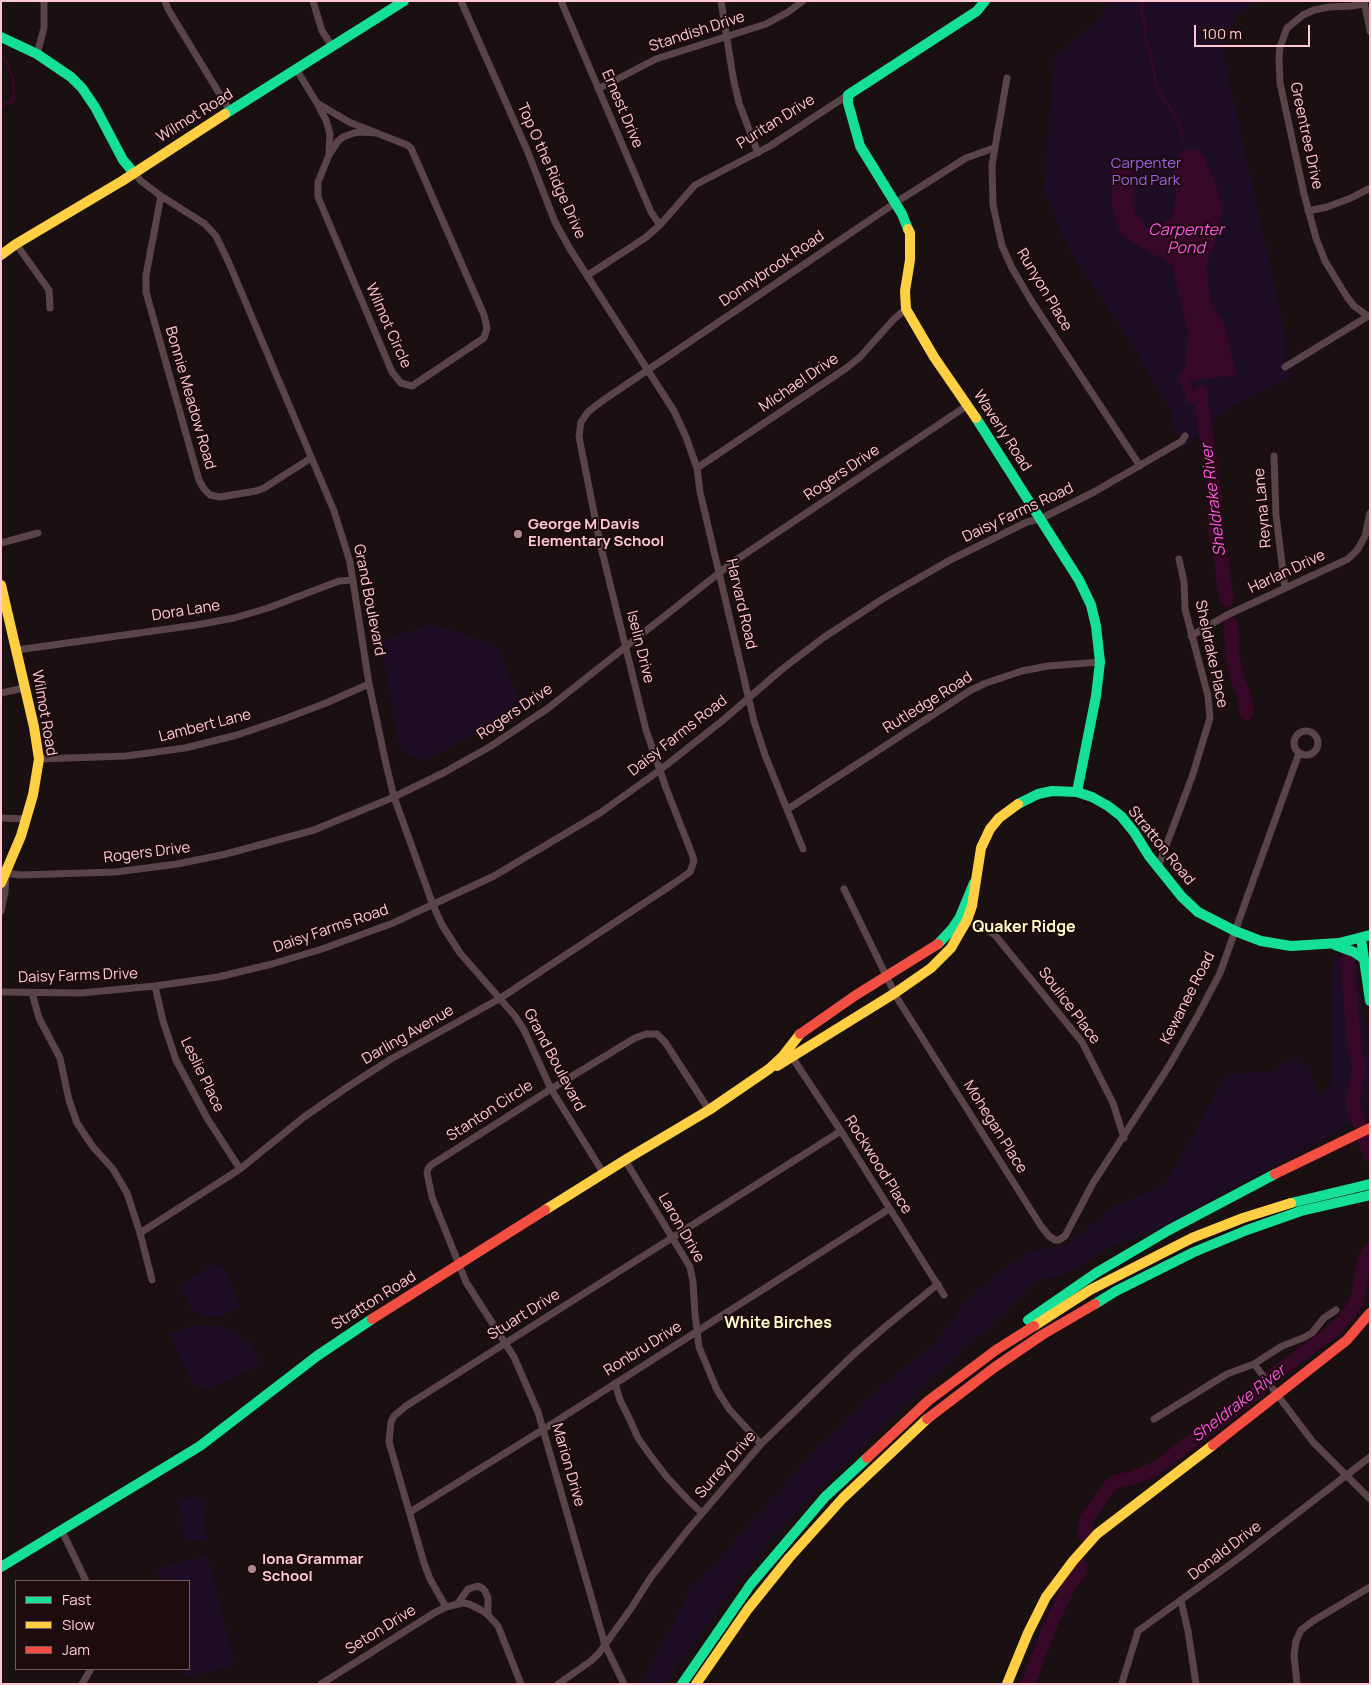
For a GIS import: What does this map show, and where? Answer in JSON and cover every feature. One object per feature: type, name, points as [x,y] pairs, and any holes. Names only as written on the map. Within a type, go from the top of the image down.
[{"type":"main road","name":"Wilmot Road","points":[[1,255],[134,173],[404,1]]},
{"type":"main road","name":"Puritan Drive","points":[[848,95],[976,11],[986,1]]},
{"type":"main road","name":"Grand Boulevard","points":[[1,37],[56,65],[82,88],[102,119],[124,160],[134,173]]},
{"type":"main road","name":"Waverly Road","points":[[848,95],[853,124],[860,146],[907,223],[911,241],[910,260],[904,291],[906,309],[934,357],[968,406],[1079,580],[1090,605],[1096,626],[1100,662],[1096,696],[1077,792]]},
{"type":"main road","name":"Wilmot Road","points":[[1,585],[34,727],[39,759],[33,795],[26,819],[1,883]]},
{"type":"main road","name":"Stratton Road","points":[[2,1566],[200,1446],[331,1346],[626,1160],[709,1110],[769,1069],[777,1066],[790,1054],[895,993],[931,968],[951,948],[964,918],[981,848],[990,829],[999,818],[1021,802],[1038,794],[1077,792],[1092,797],[1121,816],[1158,868],[1182,897],[1198,912],[1235,932],[1261,941],[1281,945],[1306,946],[1331,944],[1365,936]]},
{"type":"main road","name":"Stratton Road","points":[[790,1054],[800,1034],[856,995],[935,947],[964,918]]},
{"type":"main road","points":[[1365,936],[1370,1001]]},
{"type":"main road","points":[[1331,944],[1354,952],[1366,960]]},
{"type":"main road","points":[[996,1350],[1035,1314],[1121,1258],[1240,1192],[1370,1128]]},
{"type":"main road","points":[[682,1684],[751,1584],[825,1498],[886,1438],[928,1401],[996,1350],[1090,1290],[1192,1238],[1243,1218],[1298,1201],[1370,1184]]},
{"type":"main road","points":[[696,1684],[763,1590],[836,1505],[905,1439],[995,1367],[1099,1300],[1194,1252],[1282,1217],[1370,1195]]},
{"type":"main road","points":[[1007,1684],[1042,1605],[1061,1575],[1084,1548],[1112,1522],[1340,1347],[1370,1313]]},
{"type":"street","points":[[37,54],[44,28],[44,1]]},
{"type":"street","points":[[165,1],[230,111]]},
{"type":"street","points":[[313,1],[322,31],[332,46]]},
{"type":"street","name":"Top O the Ridge Drive","points":[[462,1],[527,150],[555,222],[570,249],[648,370]]},
{"type":"street","name":"Ernest Drive","points":[[561,1],[651,212],[660,225]]},
{"type":"street","points":[[721,1],[739,103],[758,153]]},
{"type":"street","name":"Standish Drive","points":[[598,89],[656,59],[766,24],[803,1]]},
{"type":"street","points":[[1364,2],[1370,31]]},
{"type":"street","name":"Greentree Drive","points":[[1364,2],[1329,6],[1314,10],[1303,15],[1287,28],[1280,47],[1280,83],[1308,211],[1325,261],[1354,306],[1369,316]]},
{"type":"street","name":"Wilmot Circle","points":[[296,69],[317,103],[330,134],[329,155]]},
{"type":"street","name":"Runyon Place","points":[[1007,78],[992,165],[996,220],[1002,246],[1012,268],[1032,302],[1140,466]]},
{"type":"street","name":"Puritan Drive","points":[[588,275],[645,238],[660,225],[695,186],[758,153],[848,95]]},
{"type":"street","name":"Wilmot Circle","points":[[317,103],[349,122],[407,145],[414,152],[487,322],[486,334],[480,342],[412,386],[401,383],[392,372],[318,197],[317,186],[329,155],[338,141],[347,135],[360,132],[376,133]]},
{"type":"street","name":"Donnybrook Road","points":[[580,429],[581,422],[588,412],[648,370],[895,203],[966,158],[994,148]]},
{"type":"street","name":"Grand Boulevard","points":[[134,173],[141,181],[161,196],[206,224],[216,236],[229,263],[334,512],[350,562],[377,727],[394,797],[433,905],[442,925],[460,953],[498,999],[515,1016],[524,1030],[551,1089],[604,1174]]},
{"type":"street","points":[[1308,211],[1327,207],[1352,198],[1370,188]]},
{"type":"street","name":"Bonnie Meadow Road","points":[[161,196],[146,275],[146,292],[199,480],[204,489],[210,495],[220,497],[256,491],[264,488],[311,458]]},
{"type":"street","points":[[16,244],[49,290],[50,308]]},
{"type":"street","name":"Michael Drive","points":[[697,468],[845,369],[860,357],[894,319],[906,309]]},
{"type":"street","points":[[1285,366],[1369,316]]},
{"type":"street","name":"Harvard Road","points":[[648,370],[674,411],[697,468],[700,492],[748,697],[765,755],[803,848]]},
{"type":"street","name":"Rogers Drive","points":[[6,873],[20,875],[116,872],[177,864],[226,854],[314,830],[394,797],[445,772],[491,746],[547,709],[733,562],[968,406]]},
{"type":"street","name":"Iselin Drive","points":[[580,429],[579,437],[600,543],[646,730],[692,854],[693,865]]},
{"type":"street","name":"Daisy Farms Road","points":[[155,986],[218,977],[297,957],[393,922],[494,876],[600,813],[660,770],[823,638],[884,598],[950,560],[1094,492],[1182,441],[1185,436]]},
{"type":"street","name":"Reyna Lane","points":[[1274,456],[1276,516],[1285,588]]},
{"type":"street","name":"Harlan Drive","points":[[1191,636],[1227,616],[1348,559],[1358,549],[1365,536],[1370,513]]},
{"type":"street","points":[[1,542],[38,533]]},
{"type":"street","name":"Sheldrake Place","points":[[1158,868],[1192,777],[1210,718],[1208,696],[1185,610],[1184,582],[1178,559]]},
{"type":"street","name":"Dora Lane","points":[[17,650],[234,618],[290,600],[339,581],[353,580]]},
{"type":"street","name":"Rutledge Road","points":[[788,809],[964,695],[986,683],[1015,673],[1048,666],[1100,662]]},
{"type":"street","name":"Lambert Lane","points":[[39,759],[126,756],[193,746],[237,735],[284,719],[369,684]]},
{"type":"street","points":[[1,693],[24,688]]},
{"type":"street","name":"Kewanee Road","points":[[1078,1211],[1093,1183],[1124,1138],[1168,1066],[1220,973],[1299,753]]},
{"type":"street","points":[[1,818],[26,819]]},
{"type":"street","name":"Darling Avenue","points":[[140,1232],[240,1169],[304,1117],[349,1086],[498,999],[673,884],[690,872],[693,865]]},
{"type":"street","name":"Wilmot Road","points":[[1,911],[6,873]]},
{"type":"street","points":[[844,889],[895,993]]},
{"type":"street","name":"Soulice Place","points":[[964,918],[995,935],[1082,1042],[1113,1103],[1124,1138]]},
{"type":"street","name":"Daisy Farms Drive","points":[[1,992],[81,992],[155,986]]},
{"type":"street","name":"Leslie Place","points":[[155,986],[163,1021],[176,1060],[207,1118],[240,1169]]},
{"type":"street","points":[[32,993],[39,1018],[60,1058],[69,1100],[77,1123],[93,1147],[105,1159],[127,1193],[140,1232],[152,1280]]},
{"type":"street","name":"Mohegan Place","points":[[895,993],[957,1095],[1049,1236],[1055,1240],[1065,1236],[1078,1211]]},
{"type":"street","name":"Stanton Circle","points":[[459,1265],[432,1197],[427,1177],[428,1169],[551,1089],[635,1038],[646,1034],[657,1034],[665,1042],[709,1110]]},
{"type":"street","name":"Rockwood Place","points":[[790,1054],[841,1131],[944,1295]]},
{"type":"street","name":"Stuart Drive","points":[[446,1607],[430,1579],[389,1442],[390,1422],[394,1416],[406,1406],[841,1131]]},
{"type":"street","name":"Laron Drive","points":[[626,1160],[673,1237],[692,1274],[702,1356],[717,1390],[728,1409],[761,1444]]},
{"type":"street","name":"Ronbru Drive","points":[[410,1512],[698,1332],[890,1209]]},
{"type":"street","name":"Marion Drive","points":[[459,1265],[466,1282],[514,1357],[538,1412],[605,1645],[624,1684]]},
{"type":"street","name":"Surrey Drive","points":[[558,1684],[591,1661],[605,1645],[651,1577],[761,1444],[854,1354],[938,1284]]},
{"type":"street","points":[[1154,1419],[1227,1374],[1254,1364],[1282,1346],[1312,1333],[1324,1318],[1336,1310]]},
{"type":"street","points":[[1254,1364],[1313,1442],[1370,1499]]},
{"type":"street","points":[[615,1383],[620,1400],[638,1438],[666,1476],[688,1501],[702,1513]]},
{"type":"street","name":"Donald Drive","points":[[1122,1683],[1138,1631],[1181,1601],[1370,1457]]},
{"type":"street","points":[[62,1531],[86,1580]]},
{"type":"street","name":"Seton Drive","points":[[458,1603],[468,1589],[478,1586],[485,1591],[488,1598],[488,1615]]},
{"type":"street","points":[[1297,1684],[1294,1655],[1296,1641],[1301,1630],[1370,1587]]},
{"type":"street","points":[[1181,1601],[1188,1631],[1196,1684]]},
{"type":"street","name":"Seton Drive","points":[[321,1684],[446,1607],[458,1603],[469,1604],[488,1615],[498,1626],[522,1684]]},
{"type":"street","points":[[82,1684],[90,1670]]},
{"type":"green space","name":"Carpenter Pond Park","points":[[1110,1],[1255,1],[1236,17],[1222,47],[1286,339],[1285,367],[1292,375],[1227,409],[1182,450],[1168,406],[1124,332],[1071,254],[1044,190],[1054,58],[1098,20]]},
{"type":"green space","points":[[431,625],[462,632],[498,649],[523,708],[424,761],[408,754],[399,747],[381,640]]},
{"type":"green space","points":[[1355,953],[1370,1066],[1366,1113],[1326,1138],[1223,1193],[1161,1229],[1117,1244],[1059,1277],[1037,1279],[1004,1314],[947,1364],[820,1487],[762,1550],[665,1684],[641,1684],[690,1590],[809,1456],[878,1389],[936,1342],[967,1299],[1024,1254],[1070,1243],[1112,1207],[1164,1186],[1227,1074],[1273,1071],[1297,1055],[1311,1073],[1319,1095],[1330,1087],[1333,955]]},
{"type":"green space","points":[[214,1264],[224,1268],[241,1308],[215,1318],[193,1312],[180,1285]]},
{"type":"green space","points":[[192,1325],[223,1326],[251,1343],[262,1364],[207,1390],[194,1386],[170,1334]]},
{"type":"green space","points":[[201,1497],[207,1539],[185,1542],[179,1500]]},
{"type":"green space","points":[[207,1555],[235,1665],[185,1678],[182,1670],[190,1670],[190,1580],[160,1580],[157,1568]]},
{"type":"water","name":"Carpenter Pond","points":[[1194,149],[1202,154],[1215,182],[1222,207],[1218,233],[1206,267],[1211,302],[1225,326],[1236,375],[1176,382],[1186,364],[1188,331],[1172,264],[1121,234],[1112,208],[1110,172],[1118,160],[1130,164],[1136,180],[1132,199],[1135,213],[1147,228],[1159,227],[1172,217],[1176,199],[1174,160],[1181,152]]},
{"type":"waterway","name":"Sheldrake River","points":[[1142,1],[1141,11],[1146,26],[1144,35],[1151,57],[1157,88],[1177,119],[1184,140]]},
{"type":"waterway","points":[[1,51],[13,77],[14,97],[12,102],[4,104],[1,108]]},
{"type":"waterway","name":"Sheldrake River","points":[[1185,381],[1191,398],[1201,400]]},
{"type":"waterway","name":"Sheldrake River","points":[[1201,392],[1215,498],[1214,523],[1222,561],[1227,600]]},
{"type":"waterway","name":"Sheldrake River","points":[[1231,624],[1232,652],[1247,713]]},
{"type":"waterway","name":"Sheldrake River","points":[[1347,959],[1355,1051],[1359,1064],[1353,1098],[1354,1110],[1359,1122]]},
{"type":"waterway","name":"Sheldrake River","points":[[1364,1137],[1370,1155]]},
{"type":"waterway","name":"Sheldrake River","points":[[1084,1534],[1087,1518],[1111,1485],[1155,1469],[1256,1393],[1271,1377],[1333,1331],[1347,1316],[1357,1301],[1364,1261],[1370,1249]]},
{"type":"waterway","name":"Sheldrake River","points":[[1028,1684],[1049,1628],[1070,1584],[1079,1573],[1080,1566]]},
{"type":"traffic: fast","points":[[225,114],[404,1]]},
{"type":"traffic: fast","points":[[908,229],[902,214],[860,146],[848,103],[848,95],[977,11],[985,1]]},
{"type":"traffic: fast","points":[[1,37],[37,54],[71,77],[82,88],[95,107],[123,160],[134,173]]},
{"type":"traffic: fast","points":[[976,418],[1079,580],[1091,605],[1096,626],[1100,662],[1096,696],[1077,792]]},
{"type":"traffic: fast","points":[[1018,804],[1038,794],[1052,791],[1077,792],[1092,797],[1108,806],[1121,816],[1149,856],[1182,897],[1198,912],[1235,931],[1261,941],[1291,946],[1339,943],[1370,935]]},
{"type":"traffic: fast","points":[[938,944],[960,917],[974,883]]},
{"type":"traffic: fast","points":[[1361,938],[1370,1001]]},
{"type":"traffic: fast","points":[[1335,945],[1354,952],[1364,959]]},
{"type":"traffic: fast","points":[[1028,1320],[1096,1273],[1169,1230],[1275,1174]]},
{"type":"traffic: fast","points":[[1291,1203],[1370,1184]]},
{"type":"traffic: fast","points":[[1095,1304],[1116,1291],[1194,1252],[1247,1230],[1301,1211],[1370,1195]]},
{"type":"traffic: fast","points":[[1,1567],[200,1446],[317,1356],[372,1319]]},
{"type":"traffic: fast","points":[[682,1684],[751,1584],[825,1497],[867,1458]]},
{"type":"traffic: slow","points":[[1,255],[16,244],[122,181],[225,114]]},
{"type":"traffic: slow","points":[[908,229],[910,233],[910,260],[905,291],[906,309],[934,357],[976,418]]},
{"type":"traffic: slow","points":[[1,585],[34,727],[39,759],[33,795],[21,836],[1,883]]},
{"type":"traffic: slow","points":[[777,1066],[895,993],[931,968],[951,948],[967,920],[972,906],[981,848],[990,829],[999,818],[1018,804]]},
{"type":"traffic: slow","points":[[545,1210],[709,1110],[769,1069],[782,1057],[800,1034]]},
{"type":"traffic: slow","points":[[1034,1326],[1090,1290],[1192,1238],[1243,1218],[1291,1203]]},
{"type":"traffic: slow","points":[[696,1684],[748,1609],[789,1558],[843,1498],[927,1419]]},
{"type":"traffic: slow","points":[[1007,1684],[1028,1633],[1046,1597],[1073,1561],[1097,1534],[1213,1445]]},
{"type":"traffic: jam","points":[[800,1034],[856,995],[938,944]]},
{"type":"traffic: jam","points":[[1275,1174],[1370,1128]]},
{"type":"traffic: jam","points":[[372,1319],[545,1210]]},
{"type":"traffic: jam","points":[[927,1419],[995,1367],[1042,1335],[1095,1304]]},
{"type":"traffic: jam","points":[[1213,1445],[1347,1340],[1370,1313]]},
{"type":"traffic: jam","points":[[867,1458],[928,1401],[996,1350],[1034,1326]]},
{"type":"place","name":"George M Davis Elementary School","points":[[518,534]]},
{"type":"place","name":"Iona Grammar School","points":[[252,1569]]},
{"type":"district","name":"Quaker Ridge","points":[[1024,928]]},
{"type":"district","name":"White Birches","points":[[778,1324]]}]
